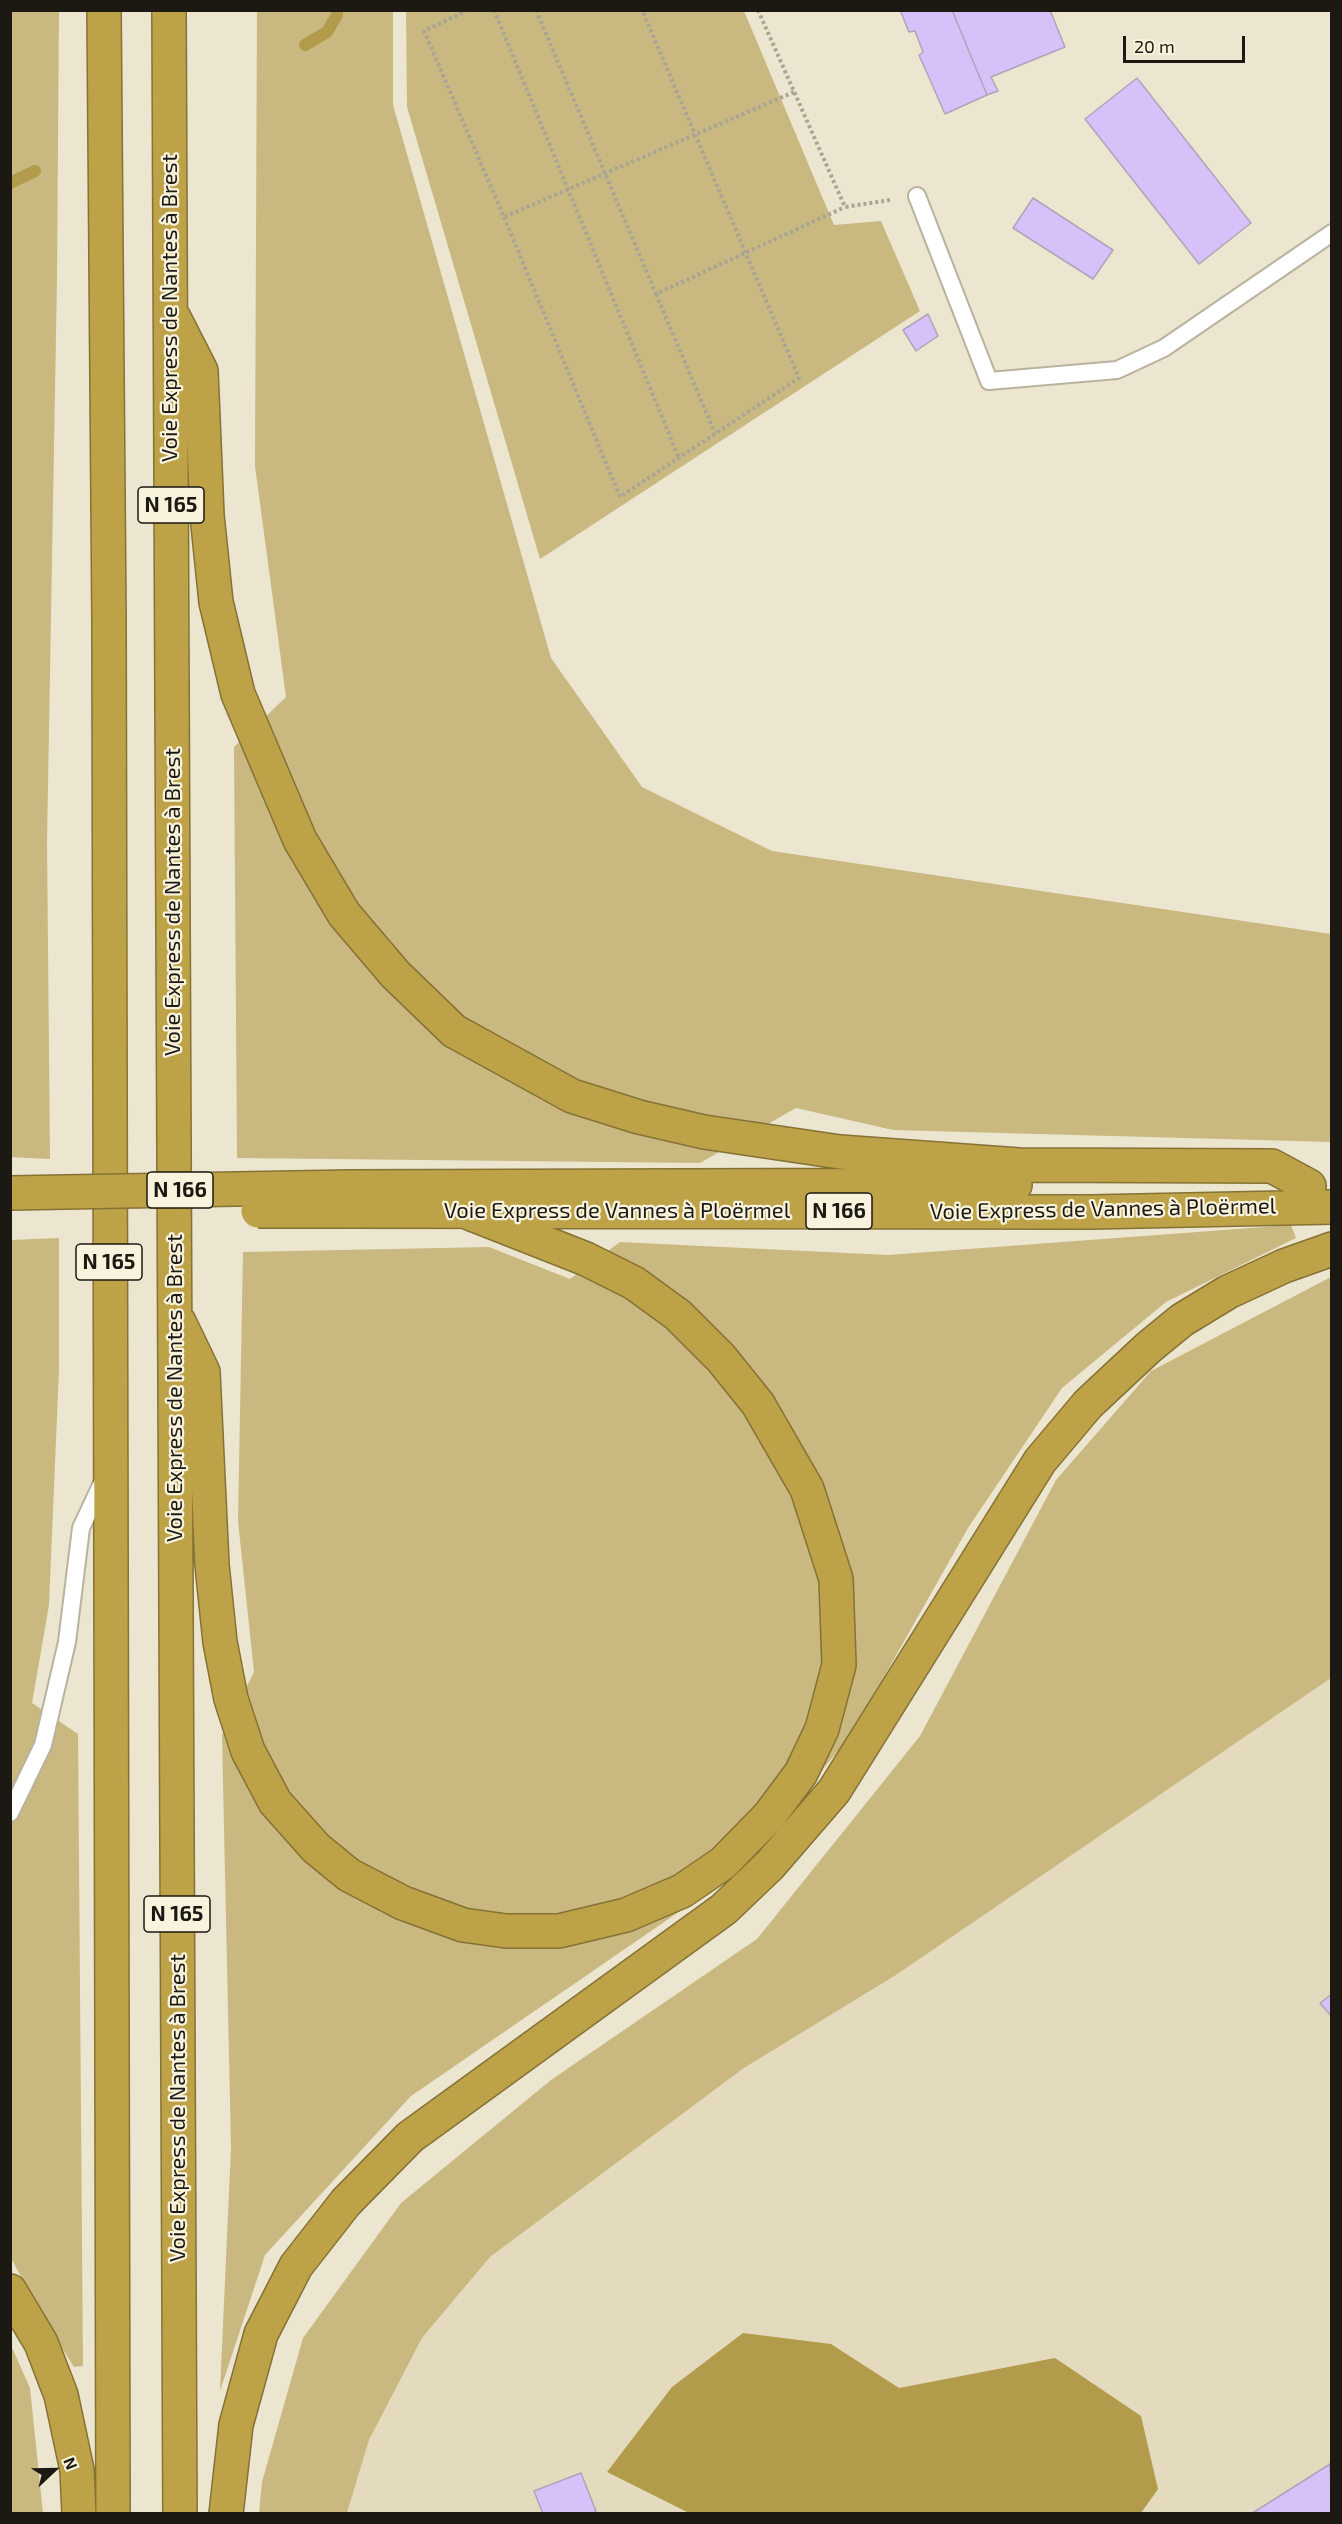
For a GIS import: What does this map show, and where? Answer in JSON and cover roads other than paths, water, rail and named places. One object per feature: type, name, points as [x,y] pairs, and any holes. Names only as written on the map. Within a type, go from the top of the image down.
[{"type":"highway","name":"N 165","points":[[104,10],[109,634],[113,2514]]},
{"type":"highway","name":"Voie Express de Nantes à Brest","points":[[169,10],[180,2514]]},
{"type":"highway","points":[[170,311],[201,371],[207,516],[216,602],[242,705],[300,840],[344,914],[395,974],[454,1031],[572,1096],[639,1117],[704,1132],[840,1152],[1019,1165],[1272,1166],[1324,1193]]},
{"type":"highway","name":"Voie Express de Vannes à Ploërmel","points":[[10,1213],[349,1199],[1064,1184],[1324,1193]]},
{"type":"highway","name":"Voie Express de Vannes à Ploërmel","points":[[10,1193],[349,1199],[464,1211],[1092,1212],[1324,1193]]},
{"type":"highway","points":[[175,1314],[203,1372],[212,1564],[220,1642],[231,1699],[248,1751],[275,1802],[316,1848],[349,1875],[403,1903],[463,1925],[506,1931],[559,1931],[626,1915],[682,1891],[723,1863],[769,1816],[801,1773],[822,1730],[839,1665],[836,1579],[807,1490],[758,1404],[678,1315],[634,1283],[586,1258],[464,1211]]},
{"type":"highway","points":[[226,2514],[236,2425],[261,2334],[296,2266],[346,2202],[410,2137],[724,1910],[770,1865],[834,1791],[1040,1461],[1088,1404],[1149,1347],[1182,1320],[1228,1292],[1284,1266],[1332,1248]]},
{"type":"highway","points":[[10,2291],[41,2343],[61,2395],[76,2469],[79,2514]]},
{"type":"lane","points":[[917,196],[989,381],[1117,370],[1164,348],[1332,233]]},
{"type":"lane","points":[[10,1812],[43,1744],[68,1642],[81,1527],[109,1467]]},
{"type":"waterway","points":[[305,45],[327,32],[337,15],[337,10]]},
{"type":"waterway","points":[[10,183],[35,171]]}]
